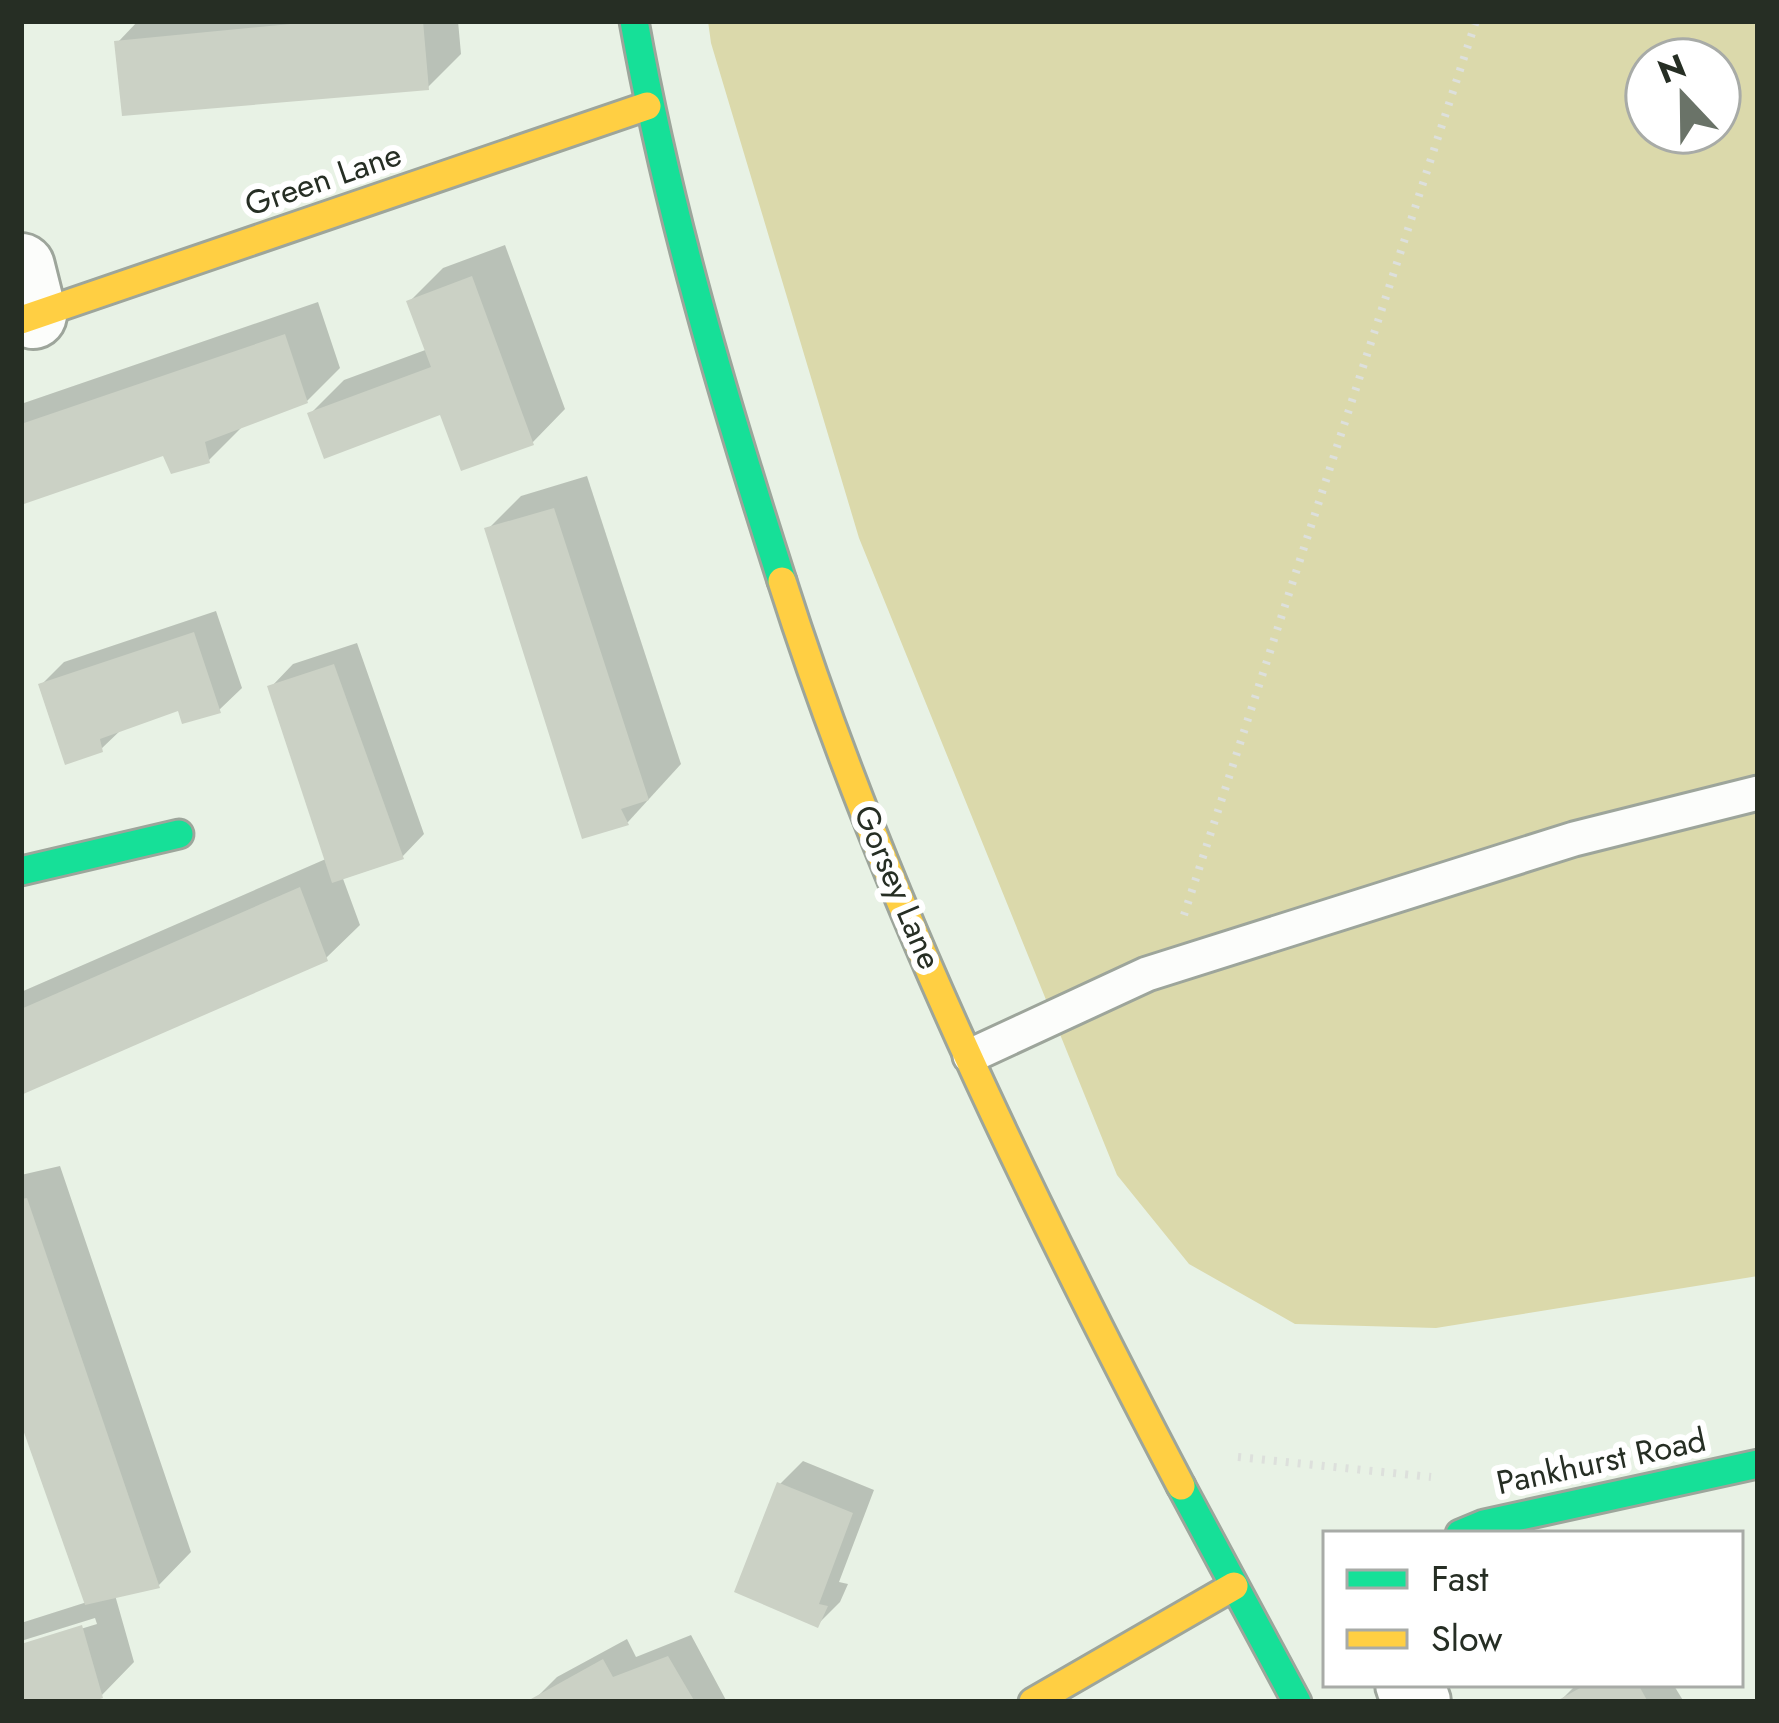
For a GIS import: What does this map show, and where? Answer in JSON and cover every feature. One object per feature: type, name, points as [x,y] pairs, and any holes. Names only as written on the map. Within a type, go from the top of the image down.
[{"type":"main road","name":"Gorsey Lane","points":[[634,21],[647,106],[694,289],[764,526],[856,790],[1036,1202],[1298,1702]]},
{"type":"main road","name":"Green Lane","points":[[25,301],[647,106]]},
{"type":"main road","points":[[21,871],[179,834]]},
{"type":"main road","name":"Pankhurst Road","points":[[1467,1531],[1758,1464]]},
{"type":"main road","points":[[1033,1702],[1234,1586]]},
{"type":"lane","points":[[970,1056],[1166,968],[1574,839],[1758,793]]},
{"type":"path","points":[[1166,968],[1475,21]]},
{"type":"path","points":[[1171,1466],[1245,1456],[1454,1480]]},
{"type":"shaded area","points":[[708,21],[1758,21],[1758,1276],[1436,1328],[1295,1324],[1189,1264],[1117,1175],[859,538]]},
{"type":"building","points":[[321,21],[423,21],[429,90],[122,116],[114,41]]},
{"type":"building","points":[[472,276],[534,445],[461,471],[440,415],[324,459],[307,413],[431,367],[406,301]]},
{"type":"building","points":[[285,334],[308,403],[205,442],[210,463],[171,474],[163,456],[21,505],[21,424]]},
{"type":"building","points":[[554,508],[649,800],[621,809],[629,825],[582,839],[484,528]]},
{"type":"building","points":[[194,632],[221,713],[182,724],[178,711],[100,739],[103,752],[65,765],[38,684]]},
{"type":"building","points":[[334,664],[404,859],[332,883],[267,686]]},
{"type":"building","points":[[300,887],[328,961],[21,1095],[21,1009]]},
{"type":"building","points":[[27,1198],[160,1588],[85,1605],[21,1424],[21,1199]]},
{"type":"building","points":[[777,1482],[853,1513],[819,1604],[828,1606],[818,1628],[734,1592]]},
{"type":"building","points":[[82,1625],[103,1698],[21,1702],[21,1644]]},
{"type":"building","points":[[668,1656],[695,1702],[531,1699],[603,1659],[613,1677]]},
{"type":"building","points":[[1582,1687],[1640,1687],[1648,1702],[1555,1702]]},
{"type":"traffic: fast","points":[[634,21],[663,163],[699,303],[782,581]]},
{"type":"traffic: fast","points":[[21,871],[179,834]]},
{"type":"traffic: fast","points":[[1467,1531],[1758,1464]]},
{"type":"traffic: fast","points":[[1181,1486],[1297,1702]]},
{"type":"traffic: slow","points":[[21,320],[647,106]]},
{"type":"traffic: slow","points":[[782,581],[865,814],[912,929],[1014,1155],[1181,1486]]},
{"type":"traffic: slow","points":[[1033,1702],[1234,1586]]}]
